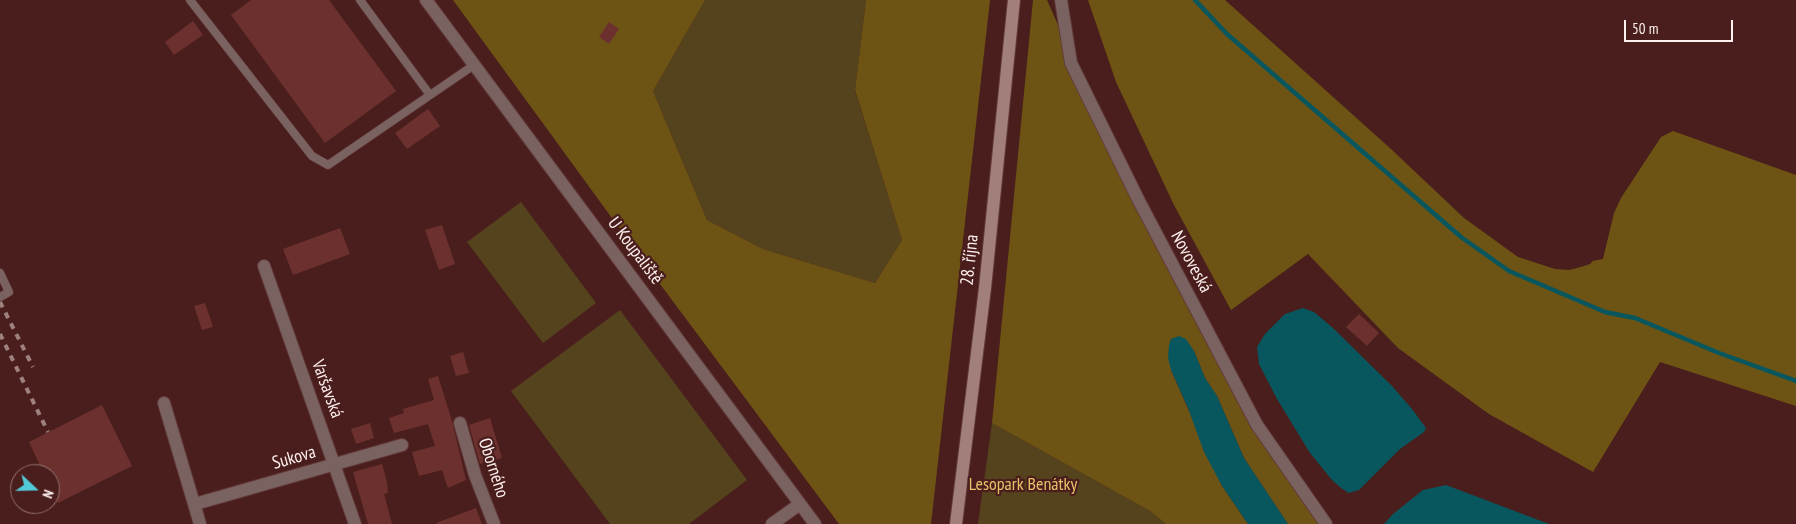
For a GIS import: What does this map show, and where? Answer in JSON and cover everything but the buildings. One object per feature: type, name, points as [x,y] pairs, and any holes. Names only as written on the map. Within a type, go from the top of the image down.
[{"type":"main road","name":"28. října","points":[[956,524],[985,288],[1014,0]]},
{"type":"street","name":"U Koupaliště","points":[[426,0],[815,524]]},
{"type":"street","name":"Novoveská","points":[[1061,0],[1071,63],[1139,201],[1258,425],[1326,524]]},
{"type":"street","name":"Varšavská","points":[[264,266],[355,524]]},
{"type":"street","points":[[164,403],[200,524]]},
{"type":"street","name":"Oborného","points":[[460,424],[475,475],[494,524]]},
{"type":"street","name":"Sukova","points":[[195,504],[402,445]]},
{"type":"street","points":[[772,524],[800,504]]},
{"type":"lane","points":[[190,0],[312,156],[328,164],[474,65]]},
{"type":"lane","points":[[360,0],[430,95]]},
{"type":"lane","points":[[0,273],[9,292],[0,297]]},
{"type":"green space","points":[[705,0],[866,0],[855,91],[902,240],[875,283],[763,249],[707,220],[653,91]]},
{"type":"green space","points":[[521,202],[596,303],[543,343],[467,242]]},
{"type":"green space","points":[[620,310],[747,480],[689,524],[610,524],[511,391]]},
{"type":"green space","name":"Lesopark Benátky","points":[[992,423],[1150,511],[1166,524],[978,524]]},
{"type":"shaded area","points":[[453,0],[705,0],[653,91],[707,220],[763,249],[875,283],[902,240],[855,90],[866,0],[990,0],[931,524],[839,524],[660,284]]},
{"type":"shaded area","points":[[1033,0],[1047,0],[1137,205],[1256,421],[1325,524],[1288,524],[1244,458],[1217,396],[1205,378],[1194,351],[1171,370],[1222,486],[1248,524],[1166,524],[1150,511],[992,423]]},
{"type":"shaded area","points":[[1088,0],[1225,0],[1391,149],[1464,218],[1518,257],[1555,269],[1569,270],[1603,259],[1614,213],[1621,198],[1661,137],[1673,131],[1796,175],[1796,406],[1660,362],[1593,472],[1489,414],[1398,348],[1308,254],[1231,310],[1174,205],[1116,82]]},
{"type":"water","points":[[1303,308],[1314,312],[1333,328],[1392,386],[1426,428],[1424,432],[1400,449],[1359,490],[1349,493],[1332,480],[1310,453],[1277,399],[1259,364],[1257,347],[1265,334],[1285,314]]},
{"type":"water","points":[[1179,336],[1186,339],[1194,351],[1205,378],[1217,396],[1244,458],[1288,524],[1248,524],[1222,486],[1204,452],[1188,408],[1171,370],[1168,358],[1169,345],[1171,339]]},
{"type":"water","points":[[1446,485],[1549,524],[1384,524],[1393,514],[1423,490]]},
{"type":"waterway","points":[[1195,0],[1227,34],[1461,237],[1509,271],[1605,312],[1635,318],[1719,353],[1796,381]]},
{"type":"tram line","points":[[952,524],[982,288],[1011,0]]},
{"type":"railway","points":[[0,302],[33,367]]},
{"type":"railway","points":[[0,334],[48,432]]}]
